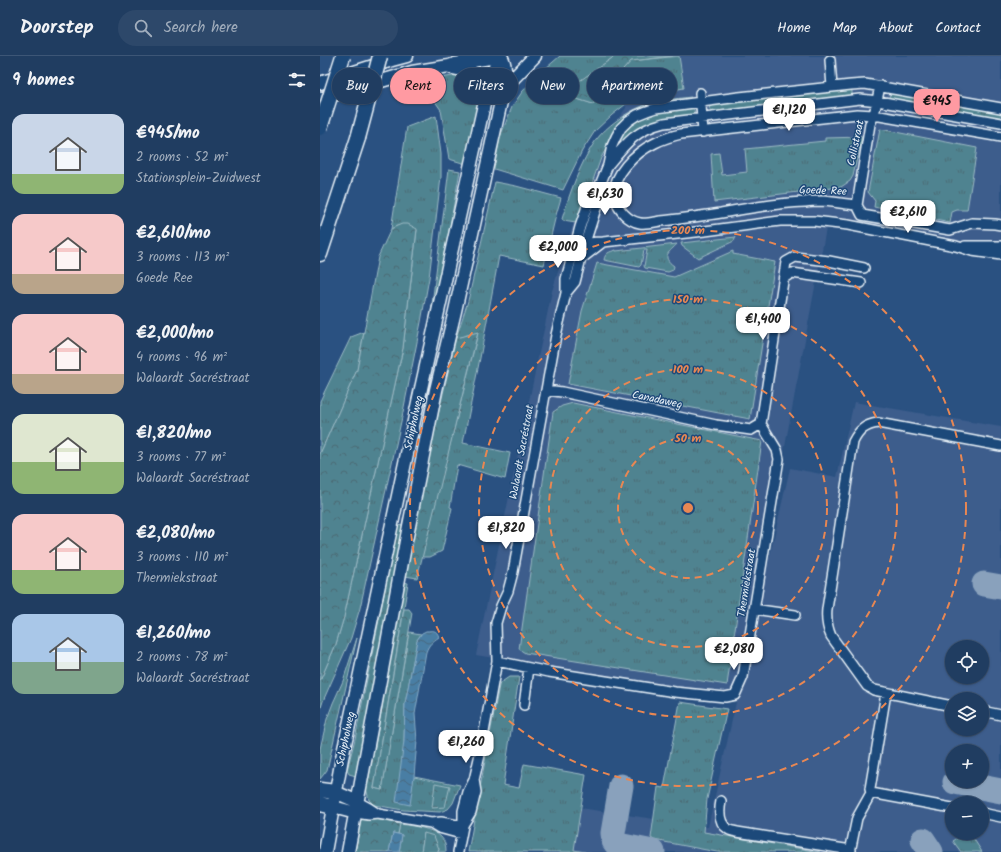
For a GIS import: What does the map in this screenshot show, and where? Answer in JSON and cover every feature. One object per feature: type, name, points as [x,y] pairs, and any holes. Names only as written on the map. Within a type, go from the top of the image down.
[{"type":"highway","points":[[320,128],[343,56]]},
{"type":"highway","points":[[320,254],[358,138],[380,56]]},
{"type":"highway","points":[[320,790],[335,792]]},
{"type":"main road","points":[[320,83],[407,56]]},
{"type":"main road","points":[[320,99],[412,72],[501,56]]},
{"type":"main road","name":"Schipholweg","points":[[494,68],[501,56],[505,62],[506,68]]},
{"type":"main road","points":[[518,74],[535,56]]},
{"type":"main road","points":[[448,66],[454,69]]},
{"type":"main road","name":"Schipholweg","points":[[325,852],[326,805],[335,792],[416,410],[484,104]]},
{"type":"main road","name":"Schipholweg","points":[[348,852],[436,390],[500,104]]},
{"type":"main road","points":[[335,792],[357,808]]},
{"type":"main road","points":[[326,805],[357,808]]},
{"type":"street","points":[[830,60],[832,87]]},
{"type":"street","points":[[600,185],[608,165],[612,146],[625,124],[647,110],[700,98],[859,84],[880,86],[1001,108]]},
{"type":"street","name":"Collistraat","points":[[856,205],[870,124],[878,101],[880,86]]},
{"type":"street","points":[[700,98],[703,132]]},
{"type":"street","points":[[608,165],[630,139],[647,128],[664,123],[860,99],[1001,123]]},
{"type":"street","name":"Goede Ree","points":[[1001,137],[874,115],[857,114],[681,134],[671,136],[645,148],[631,160],[619,175],[614,188],[617,204],[624,214],[640,223],[676,220],[786,202],[823,201],[856,205],[862,215],[950,230],[972,222],[1001,225]]},
{"type":"street","name":"Walaardt Sacréstraat","points":[[566,293],[575,282],[585,243],[600,196],[600,185]]},
{"type":"street","name":"Walaardt Sacréstraat","points":[[458,852],[462,830],[463,811],[468,792],[474,780],[497,662],[496,623],[501,606],[508,591],[513,572],[556,334],[566,293],[566,279],[580,227],[591,195],[600,185]]},
{"type":"street","points":[[575,247],[594,241],[603,242],[780,221],[814,221],[848,225],[956,246],[972,251],[1001,255]]},
{"type":"street","points":[[581,259],[603,242]]},
{"type":"street","points":[[956,246],[1001,246]]},
{"type":"street","points":[[761,424],[786,262],[794,257],[864,268]]},
{"type":"street","points":[[784,278],[792,273],[861,283]]},
{"type":"street","name":"Canadaweg","points":[[546,390],[562,392],[716,425],[751,430],[761,424]]},
{"type":"street","points":[[945,705],[886,693],[874,690],[867,686],[831,636],[826,618],[827,609],[853,442],[857,434],[864,428],[870,424],[878,423],[1001,446]]},
{"type":"street","name":"Thermiekstraat","points":[[497,662],[674,692],[725,698],[736,695],[743,677],[779,459],[777,450],[761,424]]},
{"type":"street","points":[[754,609],[795,615]]},
{"type":"street","points":[[524,705],[529,668]]},
{"type":"street","points":[[721,801],[719,811],[723,825],[728,830],[850,851],[857,818],[871,793],[870,789],[886,693]]},
{"type":"street","points":[[989,712],[1001,714]]},
{"type":"street","points":[[871,793],[945,807]]},
{"type":"street","points":[[357,808],[369,808],[378,814],[431,823],[438,828],[462,830]]},
{"type":"street","points":[[989,814],[1001,817]]},
{"type":"shaded area","points":[[622,56],[1001,56],[1001,252],[828,218],[740,685],[790,468],[837,477],[854,402],[1001,427],[1001,852],[494,852],[506,797],[708,827],[737,698],[476,655],[552,291],[598,146],[626,108],[626,104],[677,104],[677,68],[623,68]]},
{"type":"green space","points":[[560,56],[615,56],[598,68],[587,68],[587,76],[579,82],[579,68],[546,68]]},
{"type":"green space","points":[[615,56],[673,56],[631,61],[625,68],[598,68]]},
{"type":"green space","points":[[679,56],[684,88],[677,89],[677,68],[625,68],[631,61]]},
{"type":"green space","points":[[454,76],[454,104],[478,104],[466,164],[449,159],[441,110],[437,104],[446,104],[446,77]]},
{"type":"green space","points":[[587,76],[587,102],[579,100],[579,81]]},
{"type":"green space","points":[[526,88],[526,104],[579,104],[579,99],[587,102],[587,104],[626,104],[595,131],[582,151],[563,190],[494,169],[500,137],[512,107],[514,104],[518,104],[518,98]]},
{"type":"green space","points":[[849,90],[852,91],[850,96],[713,112],[711,112],[709,108],[712,105]]},
{"type":"green space","points":[[891,93],[1001,112],[1001,119],[890,99],[889,97]]},
{"type":"green space","points":[[691,97],[689,101],[677,103],[677,99]]},
{"type":"green space","points":[[673,104],[641,110],[611,139],[601,158],[578,222],[563,221],[562,219],[568,199],[580,168],[596,140],[605,130],[622,117],[646,105]]},
{"type":"green space","points":[[693,108],[694,114],[692,115],[663,119],[643,125],[631,133],[616,148],[622,135],[637,120],[656,112]]},
{"type":"green space","points":[[436,116],[441,154],[441,177],[429,278],[421,322],[402,417],[360,608],[351,638],[320,711],[320,681],[336,644],[344,617],[403,348],[417,230],[397,226],[391,229],[407,127]]},
{"type":"green space","points":[[880,129],[977,148],[967,210],[957,210],[952,212],[950,223],[874,207],[875,201],[868,192]]},
{"type":"green space","points":[[862,137],[853,176],[850,181],[841,187],[714,202],[711,154],[719,153],[722,175],[747,172],[745,149],[825,141],[825,138]]},
{"type":"green space","points":[[449,169],[460,171],[430,320]]},
{"type":"green space","points":[[495,182],[561,198],[544,265],[499,256],[463,443],[510,453],[505,479],[457,465],[450,507],[452,508],[442,551],[430,557],[422,557],[478,333],[456,338],[468,301]]},
{"type":"green space","points":[[402,224],[408,224],[417,229],[403,348],[344,617],[336,644],[320,681],[320,454],[357,370],[378,257],[391,229]]},
{"type":"green space","points":[[736,237],[734,241],[698,258],[682,246],[681,243]]},
{"type":"green space","points":[[677,244],[669,252],[667,257],[670,263],[674,266],[673,270],[668,272],[645,268],[644,266],[647,250],[644,250],[641,265],[639,267],[604,260],[605,256],[611,251]]},
{"type":"green space","points":[[733,251],[733,254],[775,262],[750,419],[568,384],[582,311],[597,263],[674,277]]},
{"type":"green space","points":[[364,332],[357,370],[320,454],[320,401],[351,337]]},
{"type":"green space","points":[[478,332],[417,578],[405,576],[418,501],[456,338]]},
{"type":"green space","points":[[573,403],[762,441],[727,685],[525,653],[519,649],[553,412],[562,406]]},
{"type":"green space","points":[[398,525],[403,526],[360,775],[356,776],[349,774],[347,770],[355,739]]},
{"type":"green space","points":[[404,582],[408,583],[374,788],[382,790],[409,632],[421,634],[417,640],[405,704],[404,741],[409,805],[414,776],[460,785],[453,803],[448,809],[440,812],[403,810],[374,805],[369,800],[366,788],[377,735]]},
{"type":"green space","points":[[404,609],[409,609],[412,613],[382,790],[374,788]]},
{"type":"green space","points":[[357,638],[327,770],[320,779],[320,749],[327,719],[343,681]]},
{"type":"green space","points":[[509,677],[519,677],[503,785],[519,788],[524,764],[586,775],[574,850],[585,852],[468,852],[499,686],[500,683]]},
{"type":"green space","points":[[680,702],[727,709],[707,799],[704,832],[820,852],[717,852],[654,840],[651,838],[658,787],[664,788]]},
{"type":"green space","points":[[435,783],[450,786],[445,807],[432,808]]},
{"type":"green space","points":[[365,817],[400,824],[398,834],[393,833],[389,852],[355,852],[361,819]]},
{"type":"green space","points":[[400,824],[433,831],[443,840],[446,852],[438,852],[439,849],[424,833],[421,852],[399,852],[402,835],[398,834]]},
{"type":"green space","points":[[424,833],[434,836],[439,849],[438,852],[421,852]]},
{"type":"green space","points":[[974,840],[982,852],[961,852],[953,841]]},
{"type":"water","points":[[426,631],[436,632],[439,637],[431,643],[426,652],[415,714],[417,741],[410,805],[396,802],[404,741],[405,704],[417,640],[422,633]]},
{"type":"water","points":[[393,833],[402,835],[399,852],[389,852]]},
{"type":"taxiway","points":[[984,584],[1001,587]]},
{"type":"taxiway","points":[[621,786],[613,833],[614,841],[617,845],[653,852]]},
{"type":"taxiway","points":[[986,788],[1001,791]]},
{"type":"taxiway","points":[[923,840],[931,852]]}]
